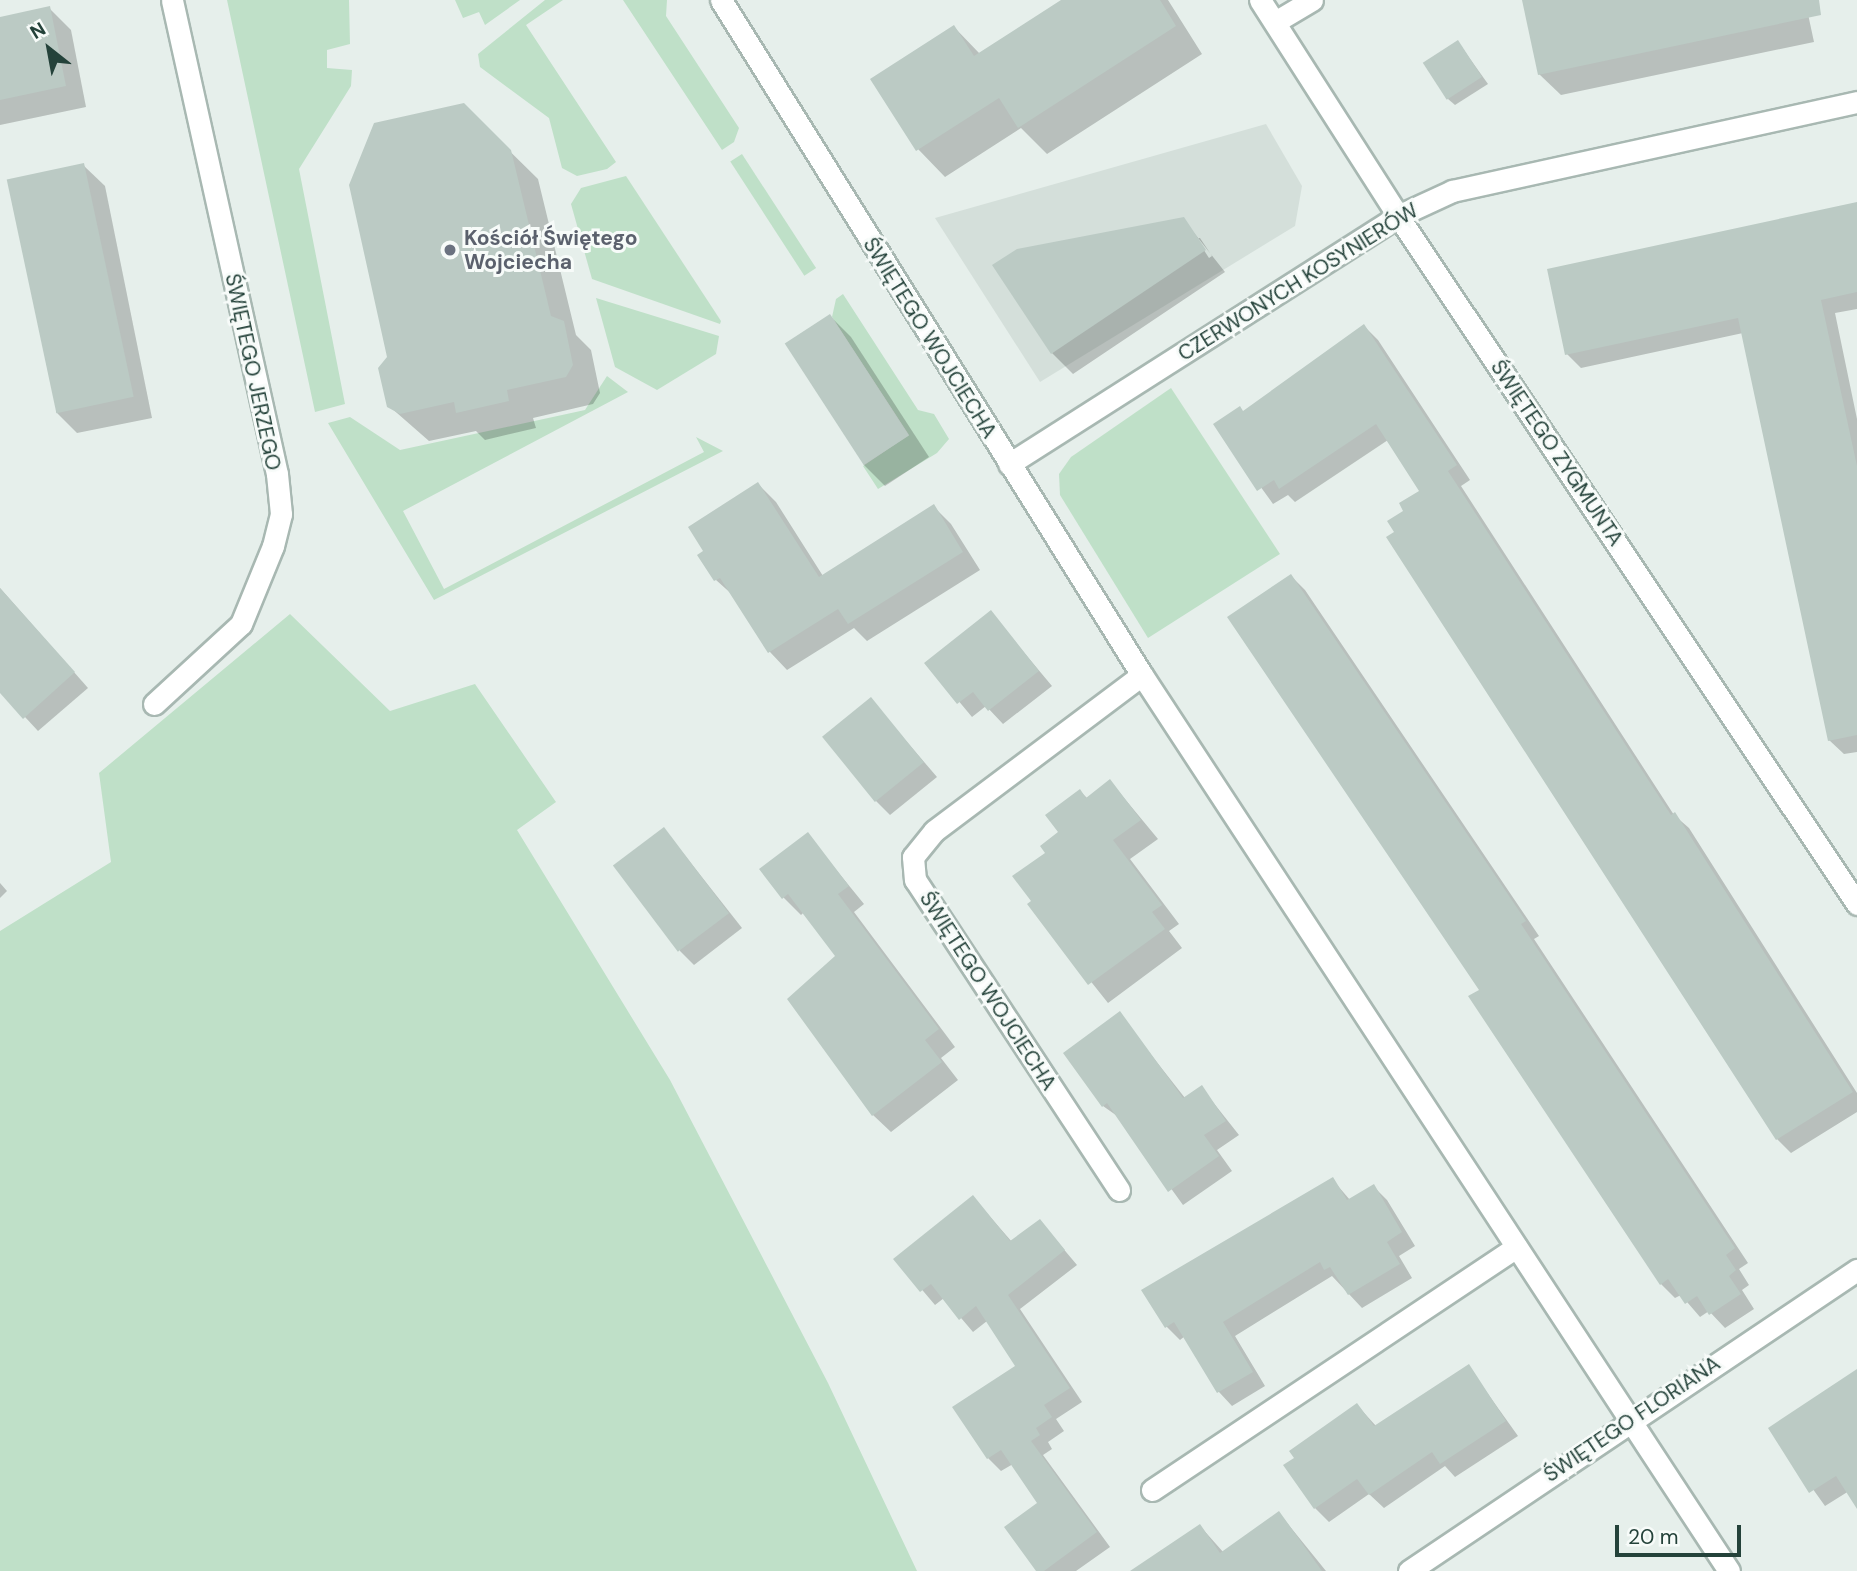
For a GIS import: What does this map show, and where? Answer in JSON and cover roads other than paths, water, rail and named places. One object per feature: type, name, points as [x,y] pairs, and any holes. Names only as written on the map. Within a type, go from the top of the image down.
[{"type":"street","name":"ŚWIĘTEGO JERZEGO","points":[[154,704],[241,624],[273,546],[281,514],[277,474],[172,0]]},
{"type":"street","name":"ŚWIĘTEGO WOJCIECHA","points":[[721,0],[1142,675],[1729,1571]]},
{"type":"street","name":"ŚWIĘTEGO ZYGMUNTA","points":[[1260,0],[1398,216],[1857,904]]},
{"type":"street","points":[[1275,22],[1312,0]]},
{"type":"street","name":"CZERWONYCH KOSYNIERÓW","points":[[1009,464],[1398,216],[1452,191],[1514,174],[1857,102]]},
{"type":"street","name":"ŚWIĘTEGO WOJCIECHA","points":[[1119,1190],[915,880],[913,857],[934,831],[1142,675]]},
{"type":"street","points":[[1152,1490],[1517,1247]]},
{"type":"street","name":"ŚWIĘTEGO FLORIANA","points":[[1409,1571],[1630,1419],[1857,1270]]},
{"type":"place","name":"Kościół Świętego Wojciecha","points":[[450,250]]}]
